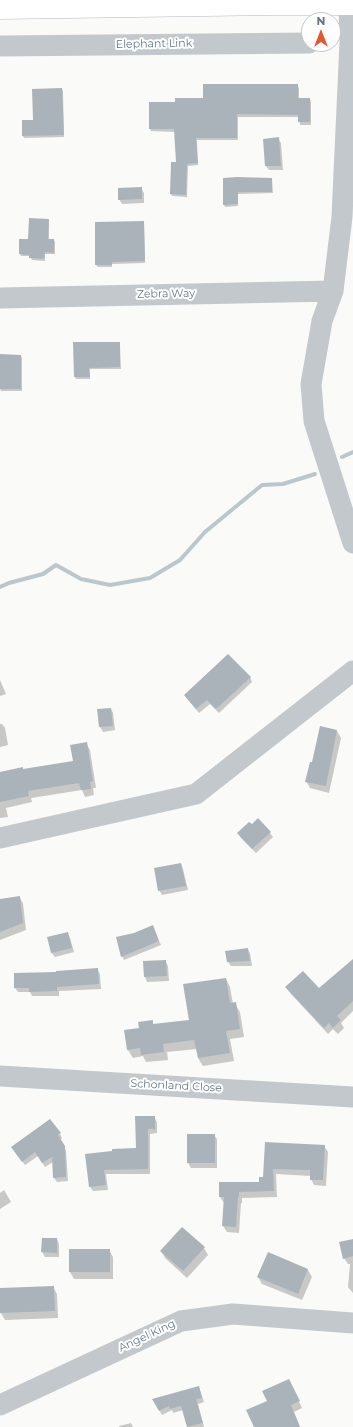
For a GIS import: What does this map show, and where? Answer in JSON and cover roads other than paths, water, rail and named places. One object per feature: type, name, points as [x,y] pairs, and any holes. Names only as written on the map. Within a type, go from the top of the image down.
[{"type":"highway","points":[[0,8],[274,2],[351,4]]},
{"type":"street","points":[[351,4],[342,42],[342,217],[333,291],[322,321],[311,384],[314,421],[353,543]]},
{"type":"street","name":"Elephant Link","points":[[0,46],[301,43]]},
{"type":"street","name":"Zebra Way","points":[[0,298],[333,291]]},
{"type":"street","points":[[0,838],[196,794],[353,671]]},
{"type":"street","name":"Schonland Close","points":[[0,1076],[353,1097]]},
{"type":"street","name":"Angel King","points":[[0,1405],[181,1321],[233,1314],[353,1323]]},
{"type":"waterway","points":[[342,457],[353,452]]},
{"type":"waterway","points":[[0,587],[9,583],[43,574],[56,565],[81,579],[110,585],[150,578],[180,560],[205,532],[262,485],[283,484],[315,474]]}]
